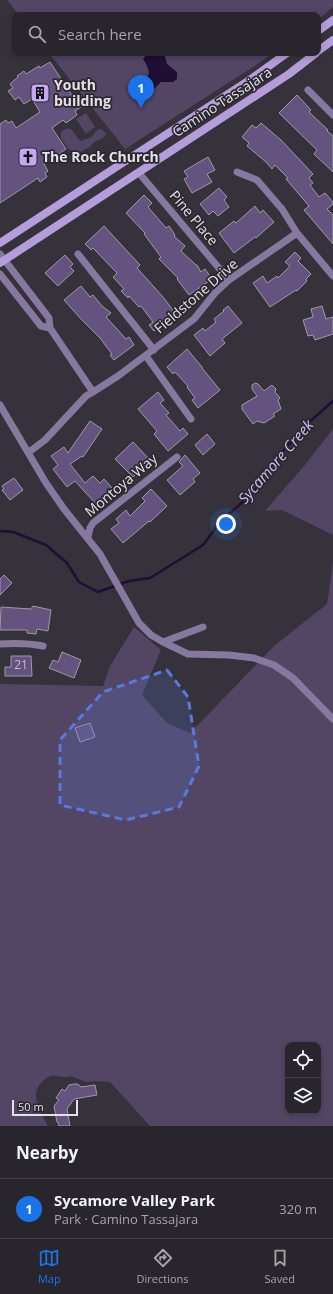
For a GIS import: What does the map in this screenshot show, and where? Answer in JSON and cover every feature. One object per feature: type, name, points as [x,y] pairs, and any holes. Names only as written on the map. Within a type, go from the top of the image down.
[{"type":"main road","points":[[321,29],[333,20]]},
{"type":"main road","name":"Camino Tassajara","points":[[321,49],[333,40]]},
{"type":"main road","name":"Camino Tassajara","points":[[0,242],[251,79],[283,56]]},
{"type":"main road","name":"Camino Tassajara","points":[[2,259],[139,173],[289,74],[312,56]]},
{"type":"street","points":[[308,90],[333,114]]},
{"type":"street","points":[[237,172],[257,180],[282,209],[298,233],[333,276]]},
{"type":"street","name":"Pine Place","points":[[139,173],[229,280]]},
{"type":"street","name":"Fieldstone Drive","points":[[29,452],[45,440],[86,396],[118,376],[154,350],[194,319],[215,293],[229,280],[298,233]]},
{"type":"street","points":[[78,254],[154,350]]},
{"type":"street","points":[[2,259],[48,318],[50,328],[93,392]]},
{"type":"street","points":[[0,274],[41,326],[50,328]]},
{"type":"street","points":[[146,356],[191,419]]},
{"type":"street","points":[[0,405],[46,483],[64,509],[88,537],[100,554],[139,623],[151,635],[188,654],[228,655],[254,658],[274,665],[293,678],[333,719]]},
{"type":"street","name":"Montoya Way","points":[[88,537],[93,522],[177,457]]},
{"type":"street","points":[[163,642],[203,627]]},
{"type":"street","points":[[0,644],[30,643],[42,646]]},
{"type":"highlighted area","points":[[167,670],[188,697],[199,766],[179,807],[126,820],[60,805],[60,740],[103,692]]},
{"type":"shaded area","points":[[7,0],[333,0],[333,7],[321,17],[321,12],[17,12]]},
{"type":"shaded area","points":[[51,56],[269,56],[253,67],[125,149]]},
{"type":"shaded area","points":[[145,56],[165,56],[167,64],[177,72],[177,79],[173,82],[161,82],[150,91],[146,89],[149,72],[143,59]]},
{"type":"shaded area","points":[[86,113],[95,127],[86,134],[76,119]]},
{"type":"shaded area","points":[[67,128],[72,130],[80,141],[92,137],[96,131],[100,129],[106,134],[103,138],[94,142],[90,147],[78,153],[68,149],[61,139],[61,132]]},
{"type":"shaded area","points":[[333,429],[333,535],[282,510],[265,511],[304,466]]},
{"type":"shaded area","points":[[333,562],[333,1126],[150,1126],[110,1082],[86,1082],[70,1076],[50,1076],[42,1082],[36,1093],[37,1104],[48,1126],[0,1126],[0,684],[103,686],[110,666],[134,627],[161,650],[142,695],[167,723],[190,733],[274,646],[327,604]]},
{"type":"building","points":[[50,62],[73,97],[78,94],[81,100],[78,102],[81,107],[75,111],[77,115],[66,123],[63,120],[52,128],[66,149],[44,164],[48,171],[45,173],[47,177],[40,182],[38,178],[0,203],[0,124],[6,120],[8,123],[12,121],[16,128],[40,112],[32,99],[24,104],[19,97],[15,100],[8,91],[13,88],[10,84],[24,71],[26,74],[39,66],[40,68]]},
{"type":"building","points":[[297,95],[311,110],[309,112],[333,136],[333,172],[314,154],[317,150],[279,113]]},
{"type":"building","points":[[261,123],[281,140],[313,174],[309,178],[313,183],[310,185],[319,197],[325,193],[333,202],[333,204],[327,209],[333,215],[333,244],[304,210],[309,206],[286,179],[288,178],[275,165],[272,169],[247,146],[249,143],[242,137],[252,125],[256,128]]},
{"type":"building","points":[[208,157],[215,170],[207,174],[212,182],[192,193],[184,179],[188,177],[184,171]]},
{"type":"building","points":[[219,188],[227,197],[224,200],[229,207],[218,216],[213,211],[209,215],[200,204]]},
{"type":"building","points":[[144,195],[152,203],[148,207],[166,228],[169,226],[175,235],[174,236],[185,246],[181,251],[197,265],[201,272],[205,269],[212,279],[189,295],[177,279],[178,278],[159,259],[161,257],[144,234],[145,233],[126,213]]},
{"type":"building","points":[[255,206],[260,213],[263,210],[274,222],[256,238],[255,237],[234,253],[219,233],[234,221],[236,223]]},
{"type":"building","points":[[104,226],[140,265],[137,268],[176,314],[154,331],[149,325],[153,322],[141,306],[139,307],[129,296],[128,298],[121,291],[124,289],[113,277],[117,273],[93,248],[91,250],[85,244]]},
{"type":"building","points":[[295,252],[301,258],[298,261],[311,274],[306,279],[307,281],[297,291],[296,290],[270,307],[253,283],[263,276],[267,283],[277,276],[278,278],[290,266],[285,262]]},
{"type":"building","points":[[65,255],[73,264],[70,267],[74,271],[58,286],[45,273]]},
{"type":"building","points":[[81,286],[90,297],[93,295],[102,306],[111,313],[106,317],[126,339],[129,337],[134,345],[114,360],[110,355],[112,354],[100,338],[64,300]]},
{"type":"building","points":[[228,306],[242,323],[222,339],[225,343],[210,356],[194,335],[203,328],[205,331],[216,322],[214,319]]},
{"type":"building","points":[[322,306],[326,319],[333,317],[333,334],[315,340],[313,335],[308,336],[303,320],[313,317],[311,309]]},
{"type":"building","points":[[187,349],[220,390],[198,408],[192,400],[195,398],[187,387],[188,386],[175,372],[173,374],[167,367]]},
{"type":"building","points":[[255,383],[258,384],[264,391],[272,385],[276,389],[275,392],[280,398],[278,400],[281,409],[273,414],[275,416],[264,423],[257,421],[253,424],[242,409],[242,405],[257,396],[252,389],[252,385]]},
{"type":"building","points":[[158,392],[164,400],[160,403],[169,413],[166,415],[180,431],[183,428],[188,434],[168,451],[154,434],[157,431],[138,409]]},
{"type":"building","points":[[90,421],[102,429],[83,457],[82,456],[70,464],[85,483],[93,476],[100,483],[104,479],[113,489],[96,504],[75,481],[67,487],[53,469],[58,465],[51,456],[64,447],[68,453]]},
{"type":"building","points":[[207,434],[215,444],[203,455],[195,445]]},
{"type":"building","points":[[133,442],[150,460],[133,477],[115,459]]},
{"type":"building","points":[[185,455],[200,473],[193,479],[195,482],[180,495],[167,480],[183,466],[179,462]]},
{"type":"building","points":[[14,478],[23,490],[10,500],[2,490],[4,489],[2,486]]},
{"type":"building","points":[[151,489],[167,506],[150,522],[149,521],[123,543],[111,529],[119,523],[116,519],[126,510],[130,516],[145,501],[142,498]]},
{"type":"building","points":[[4,575],[12,583],[0,595],[0,579]]},
{"type":"building","points":[[33,606],[51,610],[48,631],[37,629],[36,634],[27,633],[27,630],[0,630],[1,607],[31,609]]},
{"type":"building","points":[[62,652],[81,660],[74,678],[49,668],[53,660],[58,662]]},
{"type":"building","points":[[11,656],[31,656],[32,676],[5,676],[5,667],[11,667]]},
{"type":"building","points":[[90,723],[95,737],[80,742],[75,728]]},
{"type":"building","points":[[78,1084],[81,1087],[95,1085],[97,1095],[74,1099],[67,1109],[70,1126],[59,1126],[54,1106],[59,1100],[56,1098],[62,1089],[65,1091],[69,1085]]},
{"type":"waterway","name":"Sycamore Creek","points":[[0,531],[13,532],[46,545],[67,563],[79,582],[98,592],[129,581],[150,578],[203,545],[221,521],[253,493],[277,458],[306,425],[333,401]]},
{"type":"place","name":"Youth building","points":[[40,93]]},
{"type":"place","name":"Sycamore Valley Park","points":[[141,108]]},
{"type":"place","name":"The Rock Church","points":[[28,157]]}]
